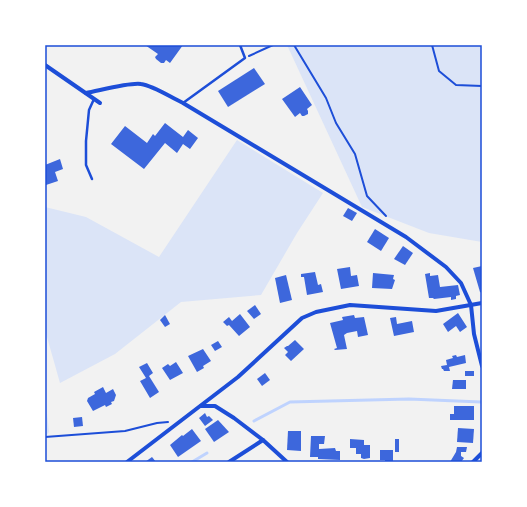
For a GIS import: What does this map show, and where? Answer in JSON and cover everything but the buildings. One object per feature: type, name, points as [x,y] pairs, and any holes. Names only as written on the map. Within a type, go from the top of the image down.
[{"type":"street","points":[[45,65],[100,103]]},
{"type":"street","points":[[86,93],[140,83],[160,91],[183,103],[406,237],[446,267],[461,283],[471,305],[474,334],[482,366]]},
{"type":"street","points":[[127,462],[238,377],[302,318],[316,312],[350,305],[436,311],[482,303]]},
{"type":"street","points":[[200,406],[215,406],[234,418],[263,440],[287,462]]},
{"type":"street","points":[[229,462],[263,440]]},
{"type":"street","points":[[473,462],[482,453]]},
{"type":"lane","points":[[183,103],[245,58],[240,45]]},
{"type":"lane","points":[[92,179],[86,164],[86,141],[89,110],[94,98]]},
{"type":"path","points":[[245,58],[273,45]]},
{"type":"path","points":[[294,45],[326,98],[336,123],[356,154],[367,196],[385,215],[396,231]]},
{"type":"path","points":[[432,45],[439,71],[456,85],[482,86]]},
{"type":"path","points":[[45,437],[125,431],[157,423],[170,422]]},
{"type":"shaded area","points":[[287,45],[482,45],[482,242],[429,233],[362,207]]},
{"type":"shaded area","points":[[237,140],[323,193],[297,233],[261,295],[181,302],[115,354],[60,383],[45,330],[45,207],[86,217],[159,257]]},
{"type":"shaded area","points":[[45,395],[49,432],[45,437]]},
{"type":"waterway","points":[[254,421],[290,402],[409,399],[481,402]]},
{"type":"waterway","points":[[192,462],[207,453]]}]
